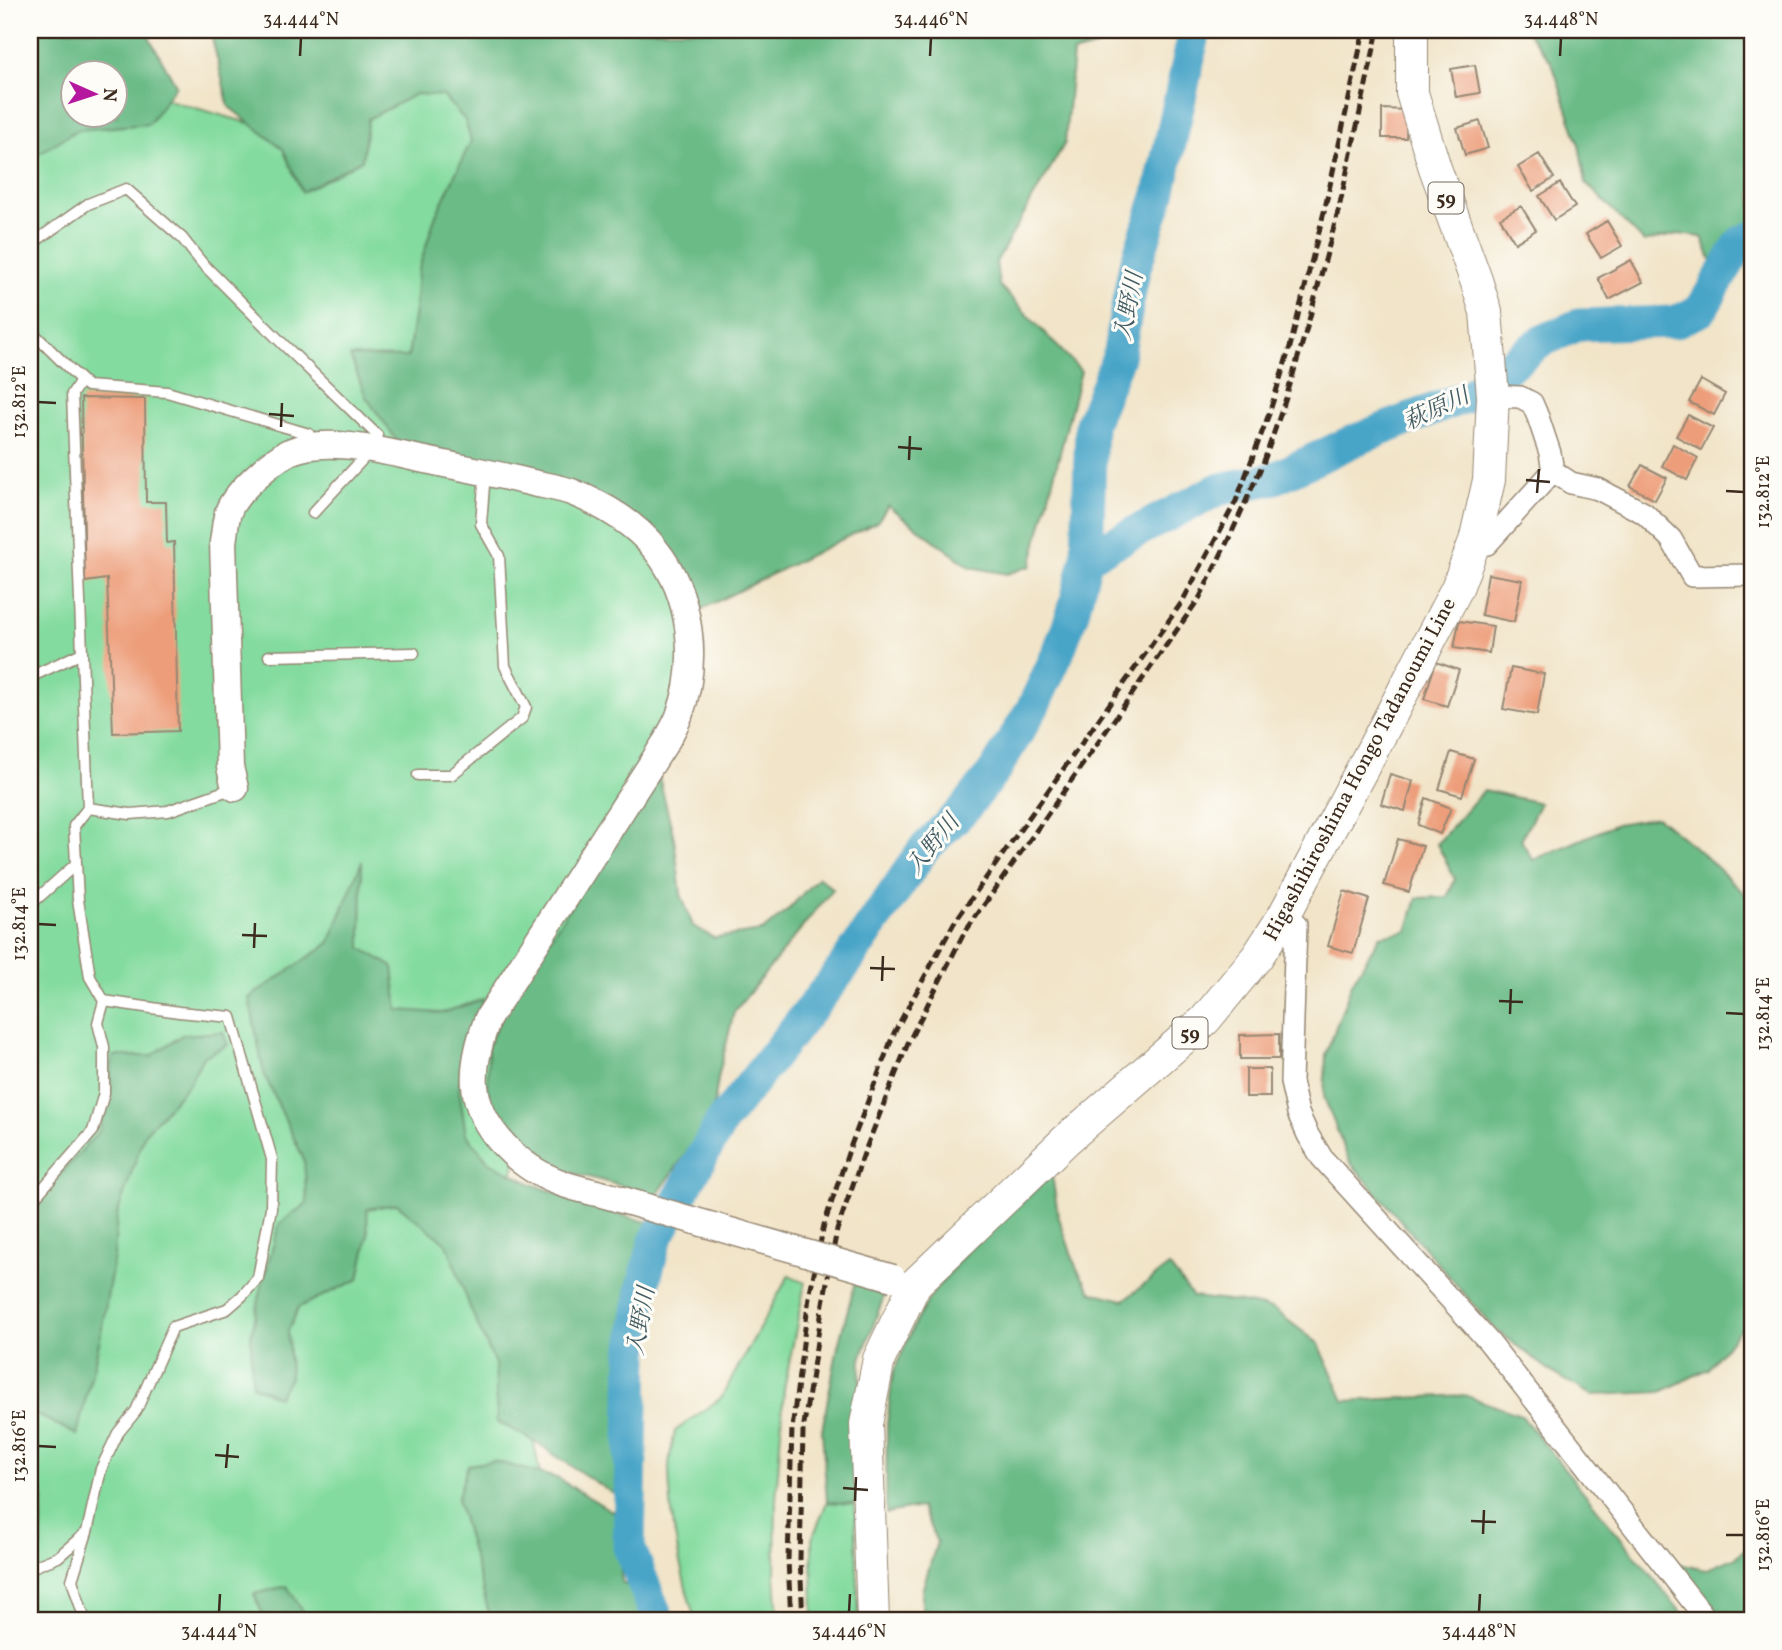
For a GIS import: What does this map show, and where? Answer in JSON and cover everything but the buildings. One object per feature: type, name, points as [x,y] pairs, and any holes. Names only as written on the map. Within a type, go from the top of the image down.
[{"type":"main road","name":"Higashihiroshima Hongo Tadanoumi Line","points":[[873,1620],[866,1424],[879,1359],[904,1281],[1205,1020],[1257,957],[1283,917],[1392,713],[1457,587],[1475,541],[1489,480],[1493,396],[1486,312],[1435,168],[1412,93],[1412,30]]},
{"type":"street","points":[[1493,396],[1520,397],[1532,403],[1550,453],[1553,471],[1571,483],[1598,489],[1644,513],[1671,539],[1692,576],[1752,575]]},
{"type":"street","points":[[235,788],[230,768],[223,542],[229,510],[245,488],[270,464],[290,452],[312,445],[339,444],[571,491],[589,499],[640,532],[657,550],[684,602],[690,657],[688,681],[679,716],[667,740],[488,1018],[481,1038],[475,1086],[482,1115],[501,1143],[526,1164],[559,1183],[904,1281]]},
{"type":"street","points":[[1475,541],[1487,544],[1553,471]]},
{"type":"street","points":[[1283,917],[1296,925],[1292,1083],[1298,1113],[1308,1135],[1322,1158],[1489,1342],[1707,1620]]},
{"type":"lane","points":[[30,245],[88,204],[126,189],[181,238],[202,263],[377,435],[371,450],[313,513]]},
{"type":"lane","points":[[30,330],[34,343],[87,386],[167,391],[309,434],[312,445]]},
{"type":"lane","points":[[30,1203],[93,1131],[104,1093],[104,1047],[98,1023],[104,1001],[90,977],[78,900],[74,826],[88,808],[72,394],[81,380]]},
{"type":"lane","points":[[418,775],[451,775],[522,718],[526,707],[505,666],[499,556],[481,524],[485,472]]},
{"type":"lane","points":[[30,677],[82,653]]},
{"type":"lane","points":[[269,656],[414,653]]},
{"type":"lane","points":[[88,808],[130,814],[168,811],[235,788]]},
{"type":"lane","points":[[30,905],[76,864]]},
{"type":"lane","points":[[85,1620],[72,1580],[87,1532],[101,1469],[118,1433],[136,1411],[173,1327],[227,1309],[258,1278],[271,1208],[272,1159],[231,1017],[104,1001]]},
{"type":"lane","points":[[30,1568],[58,1558],[87,1532]]},
{"type":"green space","points":[[30,30],[145,30],[176,85],[149,124],[130,126],[130,60],[60,60],[60,130],[77,130],[30,159]]},
{"type":"green space","points":[[210,30],[1117,30],[1109,43],[1073,53],[1065,143],[996,262],[999,285],[1081,371],[1031,566],[1007,574],[970,567],[888,506],[877,522],[698,611],[651,526],[400,445],[366,397],[350,356],[408,357],[418,272],[435,217],[471,141],[465,120],[443,96],[416,94],[368,119],[362,160],[302,192],[283,149],[229,107]]},
{"type":"green space","points":[[1526,30],[1752,30],[1752,233],[1738,240],[1716,271],[1702,237],[1678,234],[1644,242],[1586,183],[1579,145],[1552,63]]},
{"type":"green space","points":[[427,60],[486,118],[669,513],[698,611],[704,650],[697,700],[658,773],[543,1038],[497,1244],[567,1620],[30,1620],[30,118],[60,117],[60,130],[130,130],[130,89],[318,143]]},
{"type":"green space","points":[[658,773],[674,838],[681,894],[693,926],[714,938],[762,931],[787,911],[818,877],[833,889],[734,1012],[712,1116],[657,1195],[542,1165],[506,1138],[488,1098],[488,1046],[504,1008]]},
{"type":"green space","points":[[1484,790],[1540,803],[1521,840],[1533,860],[1617,824],[1657,817],[1703,854],[1752,901],[1752,1323],[1740,1329],[1708,1369],[1661,1392],[1592,1395],[1553,1373],[1494,1328],[1349,1161],[1324,1097],[1326,1054],[1352,983],[1380,936],[1407,931],[1417,898],[1447,897],[1455,879],[1437,844]]},
{"type":"green space","points":[[362,861],[361,948],[393,967],[398,1010],[442,1013],[484,999],[466,1043],[459,1089],[466,1134],[489,1162],[532,1184],[654,1224],[625,1316],[618,1425],[618,1497],[529,1438],[497,1422],[495,1364],[471,1310],[447,1244],[397,1204],[367,1209],[368,1236],[359,1279],[299,1307],[288,1331],[290,1378],[278,1397],[252,1385],[251,1336],[279,1224],[307,1203],[304,1160],[264,1074],[249,998],[329,943]]},
{"type":"green space","points":[[223,1032],[228,1045],[203,1057],[189,1084],[145,1133],[117,1215],[114,1256],[100,1339],[77,1435],[30,1411],[30,1208],[100,1130],[109,1092],[113,1056],[151,1056],[182,1035]]},
{"type":"green space","points":[[1052,1175],[1058,1215],[1076,1267],[1091,1292],[1124,1300],[1169,1266],[1193,1297],[1273,1309],[1319,1344],[1344,1401],[1464,1395],[1521,1415],[1681,1612],[1683,1620],[922,1620],[922,1591],[937,1542],[921,1507],[886,1513],[887,1424],[893,1373],[916,1321],[932,1294],[967,1251]]},
{"type":"green space","points":[[789,1275],[805,1283],[784,1389],[776,1500],[775,1575],[778,1620],[695,1620],[680,1564],[671,1507],[669,1464],[675,1431],[721,1398]]},
{"type":"green space","points":[[855,1283],[884,1296],[861,1359],[855,1504],[827,1502],[822,1430],[838,1346]]},
{"type":"green space","points":[[494,1461],[557,1478],[615,1513],[622,1582],[643,1594],[657,1620],[491,1620],[457,1499],[468,1465]]},
{"type":"green space","points":[[30,1484],[43,1492],[41,1547],[30,1549]]},
{"type":"green space","points":[[827,1502],[855,1504],[859,1620],[813,1620],[812,1539]]},
{"type":"green space","points":[[1752,1543],[1752,1620],[1723,1620],[1675,1563],[1705,1570],[1736,1557]]},
{"type":"green space","points":[[287,1586],[308,1620],[265,1620],[254,1594]]},
{"type":"waterway","name":"入野川","points":[[658,1620],[629,1547],[633,1354],[642,1290],[655,1241],[722,1121],[842,969],[923,850],[967,806],[995,770],[1032,709],[1058,653],[1073,612],[1087,557],[1091,424],[1118,357],[1134,270],[1159,194],[1195,30]]},
{"type":"waterway","name":"萩原川","points":[[1087,557],[1217,490],[1275,478],[1353,441],[1470,395],[1542,341],[1578,325],[1674,322],[1700,311],[1741,242],[1752,237]]},
{"type":"railway","points":[[791,1620],[788,1560],[792,1429],[809,1297],[824,1225],[848,1153],[894,1033],[954,923],[1182,602],[1236,501],[1269,414],[1290,347],[1325,208],[1364,30]]},
{"type":"railway","points":[[803,1620],[800,1559],[803,1431],[837,1230],[863,1156],[908,1043],[963,935],[1200,597],[1232,532],[1264,461],[1308,324],[1339,208],[1378,30]]}]
